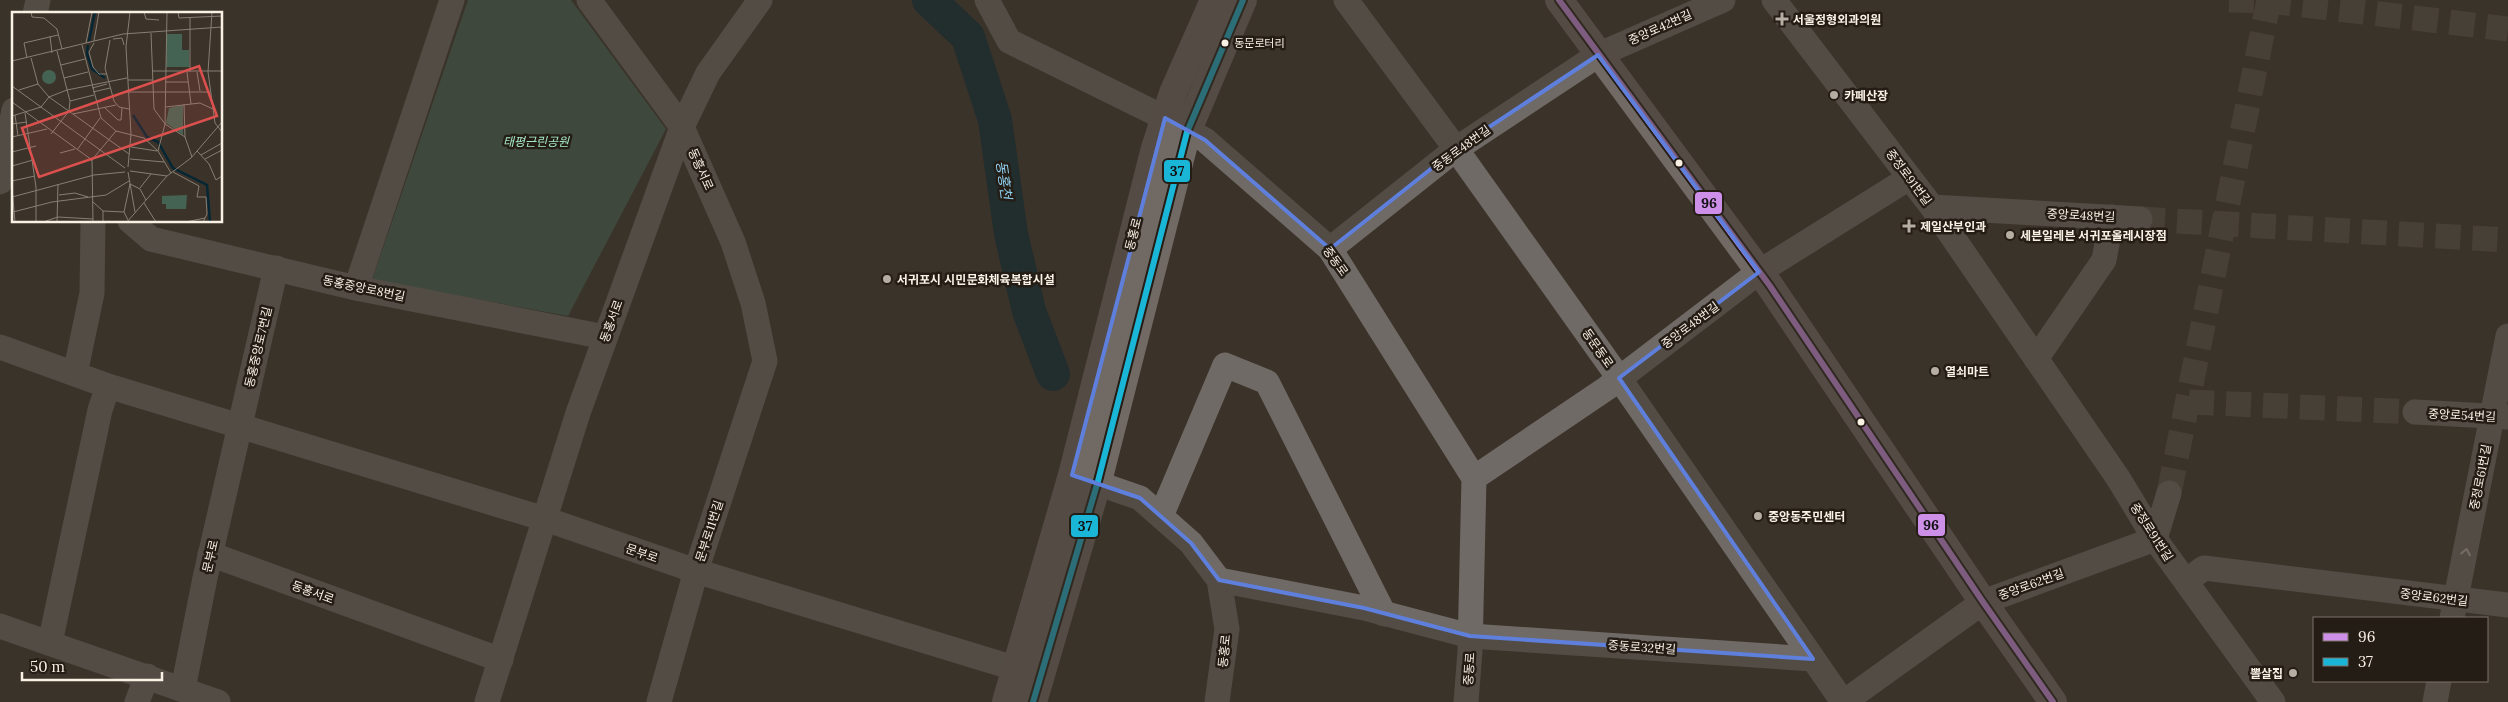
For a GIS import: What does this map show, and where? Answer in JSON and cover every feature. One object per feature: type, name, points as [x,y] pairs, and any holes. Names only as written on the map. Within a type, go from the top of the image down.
[{"type":"main road","name":"동홍로","points":[[1006,702],[1014,668],[1072,475],[1134,228],[1164,118],[1214,0]]},
{"type":"main road","points":[[1034,697],[1098,482],[1187,132],[1243,0]]},
{"type":"main road","points":[[1560,0],[1598,55],[1759,272],[2053,702]]},
{"type":"street","points":[[356,288],[452,0]]},
{"type":"street","name":"동흥서로","points":[[589,0],[682,127],[733,242],[753,303],[764,360]]},
{"type":"street","name":"동홍서로","points":[[487,702],[578,413],[682,127],[708,73],[760,0]]},
{"type":"street","name":"중동로","points":[[986,0],[1009,41],[1205,140],[1330,249],[1474,478],[1470,636],[1466,702]]},
{"type":"street","name":"동문동로","points":[[1346,0],[1456,149],[1619,378],[1844,702]]},
{"type":"street","name":"중앙로42번길","points":[[1598,55],[1723,0]]},
{"type":"street","name":"중정로91번길","points":[[1774,0],[1932,208],[2118,478],[2156,539],[2273,702]]},
{"type":"street","name":"중동로48번길","points":[[1330,249],[1456,149],[1598,55]]},
{"type":"street","points":[[0,182],[4,139],[12,116]]},
{"type":"street","name":"중앙로48번길","points":[[1474,478],[1619,378],[1759,272],[1909,178]]},
{"type":"street","name":"중앙로48번길","points":[[1932,208],[2140,218]]},
{"type":"street","points":[[2036,359],[2104,260],[2112,217]]},
{"type":"street","points":[[75,374],[92,293],[93,222]]},
{"type":"street","name":"동홍중앙로8번길","points":[[131,222],[151,239],[356,288],[605,337]]},
{"type":"street","name":"동홍중앙로7번길","points":[[240,425],[276,268]]},
{"type":"street","name":"중정로61번길","points":[[2454,609],[2500,417],[2508,336]]},
{"type":"street","name":"문부로","points":[[0,347],[108,386],[545,519],[696,571],[1014,668]]},
{"type":"street","name":"문부로11번길","points":[[659,702],[696,571],[764,360]]},
{"type":"street","points":[[1161,516],[1225,366],[1267,382],[1384,614]]},
{"type":"street","points":[[50,643],[100,410],[108,386]]},
{"type":"street","name":"중앙로54번길","points":[[2415,412],[2500,417]]},
{"type":"street","name":"문부로","points":[[183,689],[210,554],[240,425]]},
{"type":"street","name":"동홍로","points":[[1072,475],[1098,482],[1140,498],[1191,543],[1219,580],[1227,629],[1217,702]]},
{"type":"street","points":[[2156,539],[2169,493]]},
{"type":"street","name":"중앙로62번길","points":[[1844,702],[1983,602],[2156,539]]},
{"type":"street","name":"동홍서로","points":[[210,554],[500,660]]},
{"type":"street","name":"중앙로62번길","points":[[2186,581],[2204,568],[2454,609],[2508,605]]},
{"type":"street","name":"중동로","points":[[1219,580],[1384,614],[1470,636]]},
{"type":"street","points":[[0,626],[218,702]]},
{"type":"street","name":"중동로32번길","points":[[1470,636],[1813,659]]},
{"type":"street","points":[[1014,668],[1034,697]]},
{"type":"street","points":[[137,702],[147,676]]},
{"type":"street","points":[[2435,702],[2439,682]]},
{"type":"highlighted area","points":[[1598,55],[1759,272],[1619,378],[1813,659],[1470,636],[1364,608],[1219,580],[1191,543],[1140,498],[1072,475],[1165,118],[1205,140],[1330,249],[1456,149]]},
{"type":"green space","name":"태평근린공원","points":[[468,0],[571,0],[666,129],[568,316],[372,280]]},
{"type":"waterway","name":"동홍천","points":[[929,0],[968,37],[995,120],[1011,234],[1029,311],[1053,374]]},
{"type":"tunnel","points":[[2229,0],[2269,1],[2508,29]]},
{"type":"tunnel","points":[[2169,493],[2269,0]]},
{"type":"tunnel","points":[[2140,219],[2508,240]]},
{"type":"tunnel","points":[[2189,402],[2415,412]]},
{"type":"transit line","name":"37","points":[[1033,702],[1098,481],[1187,132],[1243,0]]},
{"type":"transit line","name":"96","points":[[1559,0],[1770,286],[1983,602],[2053,702]]},
{"type":"place","name":"서울정형외과의원","points":[[1782,19]]},
{"type":"place","name":"동문로터리","points":[[1225,43]]},
{"type":"place","name":"카페산장","points":[[1834,95]]},
{"type":"place","name":"제일산부인과","points":[[1909,226]]},
{"type":"place","name":"세븐일레븐 서귀포올레시장점","points":[[2010,235]]},
{"type":"place","name":"서귀포시 시민문화체육복합시설","points":[[887,279]]},
{"type":"place","name":"열쇠마트","points":[[1935,371]]},
{"type":"place","name":"중앙동주민센터","points":[[1758,516]]},
{"type":"place","name":"뽈살집","points":[[2293,673]]}]
